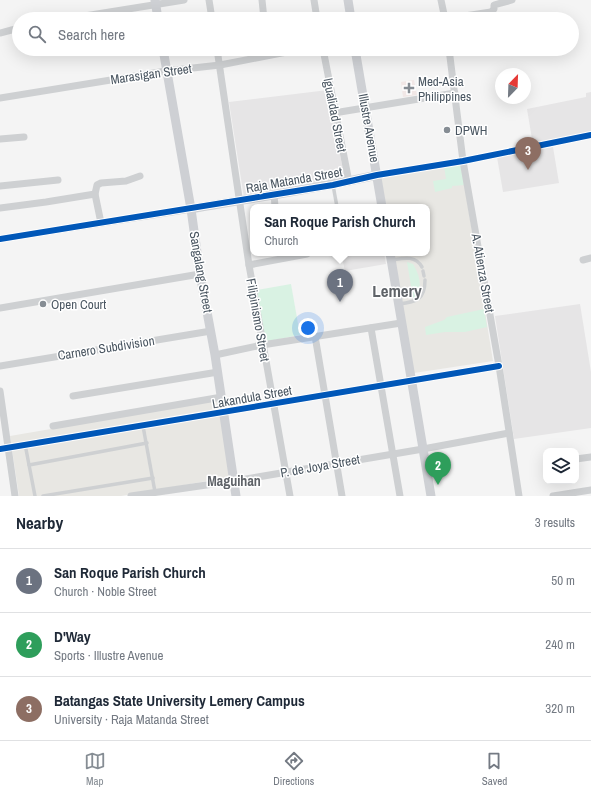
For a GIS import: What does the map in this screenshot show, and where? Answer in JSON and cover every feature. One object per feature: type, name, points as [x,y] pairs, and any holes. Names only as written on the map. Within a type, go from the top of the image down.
[{"type":"street","points":[[105,12],[156,3],[184,0]]},
{"type":"street","points":[[209,0],[211,12]]},
{"type":"street","points":[[262,0],[263,12]]},
{"type":"street","points":[[314,0],[316,12]]},
{"type":"street","points":[[348,0],[350,12]]},
{"type":"street","points":[[441,0],[444,12]]},
{"type":"street","points":[[492,12],[494,9],[494,4],[512,0]]},
{"type":"street","points":[[0,33],[12,30]]},
{"type":"street","name":"Sangalang Street","points":[[164,56],[191,209],[200,274],[218,372],[236,496]]},
{"type":"street","name":"Filipinismo Street","points":[[218,56],[262,345],[290,496]]},
{"type":"street","name":"Marasigan Street","points":[[0,98],[166,71],[220,64],[253,56]]},
{"type":"street","name":"Igualidad Street","points":[[324,56],[334,113],[349,182]]},
{"type":"street","name":"Illustre Avenue","points":[[357,56],[382,204]]},
{"type":"street","name":"A. Atienza Street","points":[[450,56],[463,161],[520,496]]},
{"type":"street","points":[[334,113],[455,93]]},
{"type":"street","name":"Raja Matanda Street","points":[[0,238],[191,209],[333,185],[377,175],[463,161],[591,136]]},
{"type":"street","points":[[0,140],[24,137]]},
{"type":"street","points":[[101,223],[95,194],[97,185],[101,183],[126,181],[140,176]]},
{"type":"street","points":[[0,186],[58,180]]},
{"type":"street","points":[[0,208],[95,194]]},
{"type":"street","points":[[274,194],[275,204]]},
{"type":"street","points":[[249,265],[283,256]]},
{"type":"street","points":[[390,256],[431,496]]},
{"type":"street","points":[[583,260],[591,258]]},
{"type":"street","points":[[0,308],[200,274]]},
{"type":"street","points":[[215,355],[262,345],[401,323]]},
{"type":"street","points":[[371,328],[400,496]]},
{"type":"street","name":"Carnero Subdivision","points":[[0,366],[211,331]]},
{"type":"street","points":[[315,336],[342,496]]},
{"type":"street","name":"Lakandula Street","points":[[0,449],[499,366]]},
{"type":"street","points":[[73,396],[218,372]]},
{"type":"street","points":[[0,392],[15,496]]},
{"type":"street","points":[[53,426],[222,397]]},
{"type":"street","name":"P. de Joya Street","points":[[131,496],[234,481],[509,433]]},
{"type":"street","points":[[579,459],[591,457]]},
{"type":"street","points":[[553,496],[591,490]]},
{"type":"lane","points":[[333,185],[336,204]]},
{"type":"lane","points":[[390,256],[417,260],[423,269],[424,290],[419,299],[414,302],[398,305]]},
{"type":"lane","points":[[143,426],[155,492]]},
{"type":"lane","points":[[29,465],[147,443]]},
{"type":"lane","points":[[25,444],[35,496]]},
{"type":"lane","points":[[43,496],[153,478]]},
{"type":"shaded area","name":"Med-Asia Philippines","points":[[414,80],[417,95],[403,97],[401,82]]},
{"type":"shaded area","points":[[328,90],[345,181],[244,198],[229,102]]},
{"type":"shaded area","points":[[591,92],[591,134],[533,145],[527,109],[586,97],[586,93]]},
{"type":"shaded area","points":[[553,147],[559,183],[503,192],[497,157]]},
{"type":"shaded area","points":[[457,162],[461,164],[493,361],[414,373],[394,256],[430,256],[430,204],[385,204],[381,178]]},
{"type":"shaded area","points":[[342,256],[385,256],[386,264],[345,271]]},
{"type":"shaded area","points":[[580,304],[591,372],[591,428],[514,439],[495,316]]},
{"type":"shaded area","points":[[220,400],[230,477],[121,496],[19,496],[10,436]]},
{"type":"green space","points":[[460,163],[464,185],[452,186],[452,188],[435,192],[433,181],[446,179],[444,166]]},
{"type":"green space","points":[[407,262],[413,264],[420,281],[419,290],[414,298],[413,298]]},
{"type":"green space","points":[[291,284],[300,335],[269,341],[265,340],[257,290]]},
{"type":"green space","points":[[484,309],[487,327],[465,332],[445,332],[426,335],[425,327],[444,320],[447,317]]},
{"type":"cycle path","points":[[0,239],[333,185],[377,175],[463,161],[591,135]]},
{"type":"cycle path","points":[[0,449],[499,366]]},
{"type":"place","name":"Med-Asia Philippines","points":[[409,88]]},
{"type":"place","name":"DPWH","points":[[447,130]]},
{"type":"place","name":"Batangas State University Lemery Campus","points":[[528,170]]},
{"type":"place","name":"San Roque Parish Church","points":[[340,302]]},
{"type":"place","name":"Open Court","points":[[43,304]]},
{"type":"place","name":"D'Way","points":[[438,485]]},
{"type":"district","name":"Lemery","points":[[397,290]]},
{"type":"district","name":"Maguihan","points":[[234,481]]}]
